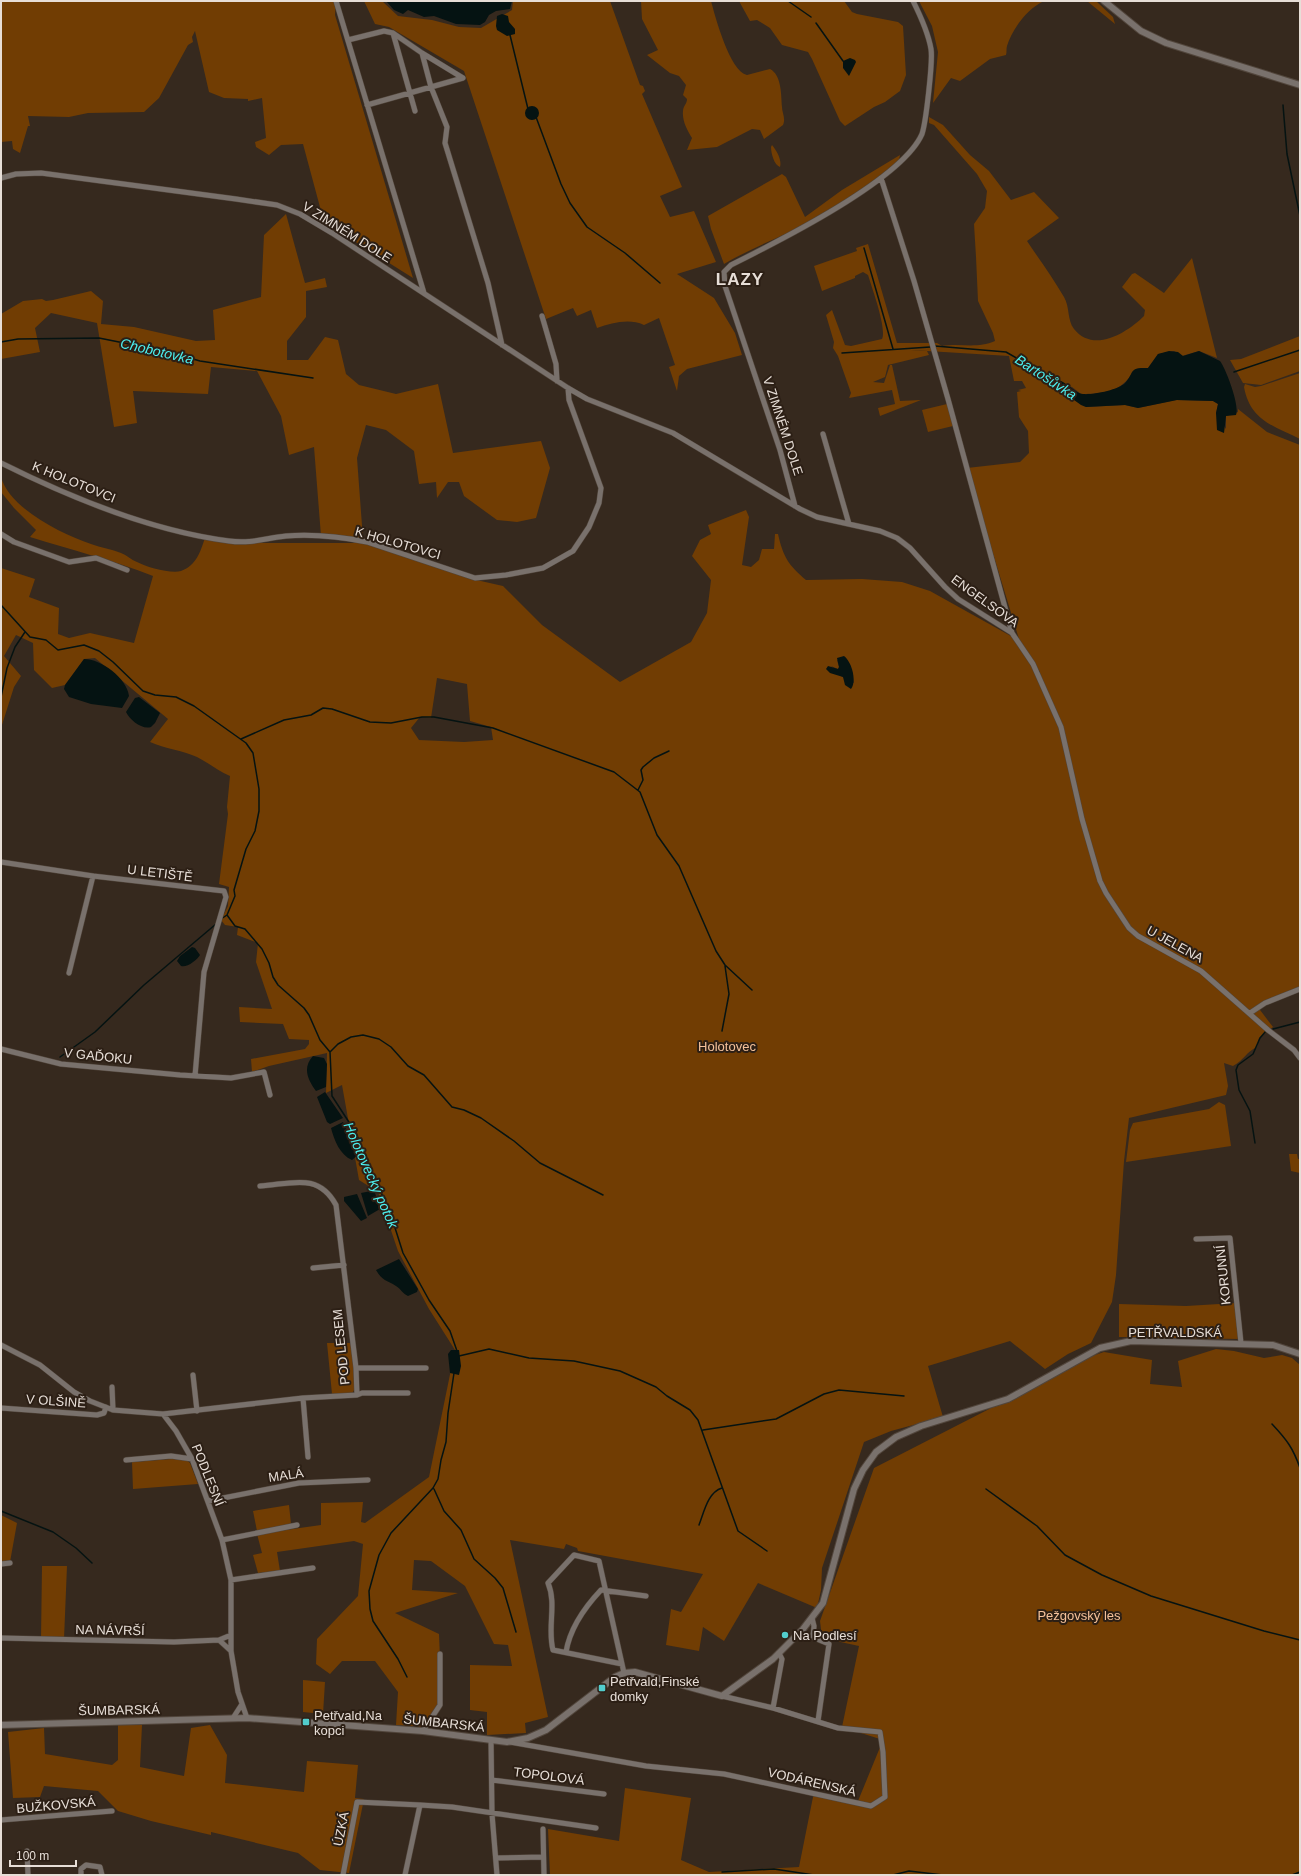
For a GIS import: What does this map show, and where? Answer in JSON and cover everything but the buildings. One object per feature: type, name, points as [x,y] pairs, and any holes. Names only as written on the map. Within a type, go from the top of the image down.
[{"type":"street","points":[[336,1],[424,293]]},
{"type":"street","name":"V ZIMNÉM DOLE","points":[[795,506],[780,450],[725,286],[724,272],[731,265],[828,212],[881,178],[911,150],[922,133],[928,101],[932,51],[926,28],[913,1]]},
{"type":"street","points":[[1104,1],[1141,31],[1166,43],[1300,85]]},
{"type":"street","points":[[348,40],[384,31],[393,33],[463,78],[368,105]]},
{"type":"street","points":[[393,33],[415,111]]},
{"type":"street","points":[[422,53],[431,86],[447,127],[445,143],[488,283],[502,345]]},
{"type":"street","name":"V ZIMNÉM DOLE","points":[[1,178],[16,174],[41,173],[277,205],[300,214],[326,229],[568,388],[587,399],[672,433],[795,506]]},
{"type":"street","points":[[881,178],[914,281],[1012,633]]},
{"type":"street","points":[[542,316],[556,364],[557,381]]},
{"type":"street","name":"K HOLOTOVCI","points":[[1,463],[71,496],[159,526],[183,532],[230,541],[260,542],[286,536],[353,540],[475,578],[506,575],[543,568],[573,551],[589,527],[599,503],[602,488],[569,400],[568,388]]},
{"type":"street","points":[[823,434],[849,524]]},
{"type":"street","name":"ENGELSOVA","points":[[795,506],[817,517],[880,531],[897,538],[910,548],[945,587],[958,599],[1012,633],[1032,664],[1061,727],[1082,819]]},
{"type":"street","points":[[1,534],[14,542],[69,562],[96,558],[127,570]]},
{"type":"street","name":"U JELENA","points":[[1082,819],[1100,881],[1129,928],[1138,936],[1201,971],[1268,1030],[1294,1050],[1300,1058]]},
{"type":"street","name":"U LETIŠTĚ","points":[[1,862],[93,876],[224,891],[226,897],[204,972],[195,1076]]},
{"type":"street","points":[[69,973],[93,876]]},
{"type":"street","points":[[1250,1013],[1265,1003],[1300,990]]},
{"type":"street","name":"V GAĎOKU","points":[[1,1049],[61,1064],[195,1076],[230,1078],[264,1072],[270,1095]]},
{"type":"street","name":"POD LESEM","points":[[163,1414],[302,1398],[357,1395],[356,1368],[338,1211],[333,1199],[326,1191],[315,1183],[260,1186]]},
{"type":"street","name":"KORUNNÍ","points":[[1196,1239],[1230,1238],[1241,1343]]},
{"type":"street","points":[[313,1268],[344,1266]]},
{"type":"street","name":"PETŘVALDSKÁ","points":[[812,1618],[823,1602],[854,1489],[862,1470],[876,1452],[896,1437],[920,1426],[1008,1399],[1100,1348],[1119,1343],[1131,1341],[1241,1343],[1273,1345],[1300,1354]]},
{"type":"street","points":[[1,1344],[40,1365],[74,1392],[106,1408],[113,1410],[163,1414]]},
{"type":"street","points":[[356,1368],[426,1368]]},
{"type":"street","points":[[192,1375],[196,1411]]},
{"type":"street","points":[[112,1387],[113,1410]]},
{"type":"street","points":[[357,1395],[362,1393],[408,1393]]},
{"type":"street","points":[[302,1398],[308,1457]]},
{"type":"street","name":"V OLŠINĚ","points":[[1,1408],[97,1415],[104,1413],[106,1408]]},
{"type":"street","name":"PODLESNÍ","points":[[163,1414],[176,1431],[192,1459],[222,1540],[231,1580],[231,1652],[242,1704],[247,1718]]},
{"type":"street","points":[[126,1460],[171,1456],[192,1459]]},
{"type":"street","name":"MALÁ","points":[[208,1501],[299,1483],[368,1480]]},
{"type":"street","points":[[222,1540],[297,1525]]},
{"type":"street","points":[[622,1664],[553,1650],[550,1640],[552,1594],[548,1583],[574,1554],[599,1561],[606,1591],[624,1673],[635,1672],[722,1696],[779,1653],[812,1618]]},
{"type":"street","points":[[1,1564],[10,1563]]},
{"type":"street","points":[[231,1580],[313,1568]]},
{"type":"street","points":[[566,1652],[569,1636],[587,1605],[601,1590],[646,1596]]},
{"type":"street","points":[[812,1618],[814,1626],[813,1637]]},
{"type":"street","points":[[800,1632],[829,1644],[818,1722]]},
{"type":"street","name":"NA NÁVRŠÍ","points":[[1,1638],[174,1642],[219,1640],[231,1635]]},
{"type":"street","points":[[219,1640],[231,1652]]},
{"type":"street","points":[[773,1708],[782,1658],[779,1653]]},
{"type":"street","points":[[423,1731],[440,1706],[440,1654]]},
{"type":"street","name":"ŠUMBARSKÁ","points":[[1,1725],[247,1718],[423,1731],[508,1742],[528,1738],[546,1730],[615,1677],[624,1673]]},
{"type":"street","name":"VODÁRENSKÁ","points":[[508,1742],[646,1766],[724,1774],[871,1806],[885,1797],[883,1752],[880,1732],[838,1728],[773,1708],[722,1696]]},
{"type":"street","points":[[233,1718],[242,1704]]},
{"type":"street","points":[[491,1740],[492,1814],[497,1875]]},
{"type":"street","name":"TOPOLOVÁ","points":[[492,1780],[604,1794]]},
{"type":"street","name":"ÚZKÁ","points":[[343,1875],[357,1802],[452,1807],[492,1814]]},
{"type":"street","points":[[405,1875],[420,1805]]},
{"type":"street","name":"BUŽKOVSKÁ","points":[[1,1820],[112,1811]]},
{"type":"street","points":[[492,1814],[596,1828]]},
{"type":"street","points":[[543,1829],[544,1875]]},
{"type":"street","points":[[27,1851],[28,1875]]},
{"type":"street","points":[[496,1858],[543,1857]]},
{"type":"street","points":[[81,1875],[81,1869],[86,1865],[100,1867],[102,1875]]},
{"type":"green space","points":[[1,1],[336,1],[335,15],[413,278],[324,222],[303,144],[281,145],[269,155],[256,147],[255,142],[266,138],[262,98],[248,101],[248,99],[224,98],[209,92],[195,31],[192,37],[193,42],[188,45],[159,98],[144,112],[88,113],[69,117],[28,116],[30,126],[28,126],[20,153],[13,149],[12,141],[1,142]]},
{"type":"green space","points":[[364,1],[382,1],[398,16],[432,20],[459,27],[481,28],[512,10],[513,1],[610,1],[640,85],[643,86],[645,91],[642,94],[682,187],[660,196],[670,217],[694,211],[716,262],[677,274],[714,298],[735,333],[742,355],[687,369],[679,376],[677,391],[669,367],[675,365],[659,318],[644,325],[626,322],[615,323],[597,328],[591,310],[577,316],[573,308],[546,319],[464,71],[389,27],[375,24]]},
{"type":"green space","points":[[641,1],[711,1],[729,54],[741,72],[747,75],[770,69],[777,76],[781,92],[784,118],[783,125],[764,139],[760,130],[752,129],[717,147],[687,150],[692,138],[683,118],[683,109],[687,99],[683,95],[686,85],[679,76],[670,73],[647,55],[658,50],[642,19]]},
{"type":"green space","points":[[739,1],[844,1],[852,12],[857,14],[898,22],[903,26],[906,75],[900,91],[885,102],[874,107],[845,126],[840,121],[808,52],[782,45],[770,28],[757,20],[750,21]]},
{"type":"green space","points":[[919,1],[1044,1],[1038,4],[1021,20],[1009,39],[1006,55],[990,59],[960,81],[951,78],[933,103],[938,52],[932,26]]},
{"type":"green space","points":[[1087,1],[1096,1],[1113,17],[1115,24]]},
{"type":"green space","name":"Holotovec","points":[[929,117],[943,125],[970,155],[989,171],[1011,200],[1034,192],[1059,218],[1027,241],[1064,297],[1072,325],[1074,329],[1082,336],[1091,340],[1110,338],[1120,334],[1144,316],[1145,310],[1122,287],[1132,274],[1135,273],[1164,293],[1192,258],[1217,358],[1199,351],[1182,356],[1174,351],[1158,354],[1148,368],[1135,370],[1127,380],[1115,389],[1098,393],[1081,394],[1072,387],[1055,381],[1054,384],[1067,396],[1086,407],[1125,405],[1138,408],[1176,400],[1213,401],[1218,404],[1216,413],[1226,429],[1226,416],[1238,412],[1238,409],[1267,432],[1300,445],[1300,988],[1257,1006],[1273,1027],[1259,1038],[1257,1047],[1233,1066],[1224,1063],[1228,1086],[1226,1095],[1129,1118],[1124,1161],[1116,1275],[1112,1302],[1091,1343],[1068,1354],[1045,1369],[1010,1341],[928,1366],[943,1417],[891,1431],[864,1442],[822,1568],[821,1590],[817,1608],[758,1583],[724,1641],[703,1627],[699,1651],[666,1645],[671,1609],[681,1612],[703,1574],[578,1551],[577,1548],[566,1544],[564,1549],[510,1540],[548,1717],[525,1723],[526,1733],[487,1735],[487,1712],[470,1710],[470,1665],[512,1666],[508,1645],[494,1644],[465,1586],[431,1561],[414,1560],[412,1590],[458,1593],[395,1613],[439,1634],[442,1707],[429,1727],[396,1725],[398,1692],[375,1661],[342,1661],[330,1674],[316,1664],[317,1639],[358,1596],[363,1544],[354,1541],[277,1552],[280,1571],[258,1573],[253,1555],[262,1553],[257,1534],[321,1525],[321,1503],[363,1502],[361,1522],[365,1523],[429,1477],[455,1350],[429,1309],[398,1251],[378,1192],[359,1180],[342,1085],[326,1093],[327,1053],[269,1066],[252,1072],[251,1059],[305,1049],[309,1044],[309,1040],[289,1039],[283,1024],[240,1022],[239,1007],[272,1009],[256,962],[258,943],[237,935],[238,927],[225,925],[221,920],[228,906],[229,887],[219,884],[228,814],[227,807],[230,776],[197,757],[150,742],[168,719],[95,658],[84,659],[65,685],[52,688],[34,670],[33,643],[16,635],[4,656],[21,676],[14,687],[1,728],[1,568],[35,579],[29,597],[59,608],[58,634],[69,638],[90,633],[134,643],[153,576],[107,560],[30,537],[36,530],[14,508],[1,492],[1,477],[6,489],[15,500],[38,519],[79,540],[118,552],[141,564],[159,570],[177,572],[191,565],[197,558],[205,538],[226,543],[366,543],[472,579],[503,586],[542,625],[620,682],[691,642],[707,613],[711,580],[692,556],[700,540],[711,534],[708,525],[746,510],[749,517],[742,565],[751,567],[759,560],[762,549],[774,549],[775,534],[778,534],[787,560],[806,580],[862,579],[902,582],[930,591],[1018,640],[1037,674],[1040,672],[1019,639],[967,468],[1020,462],[1029,453],[1028,431],[1019,417],[1017,392],[1021,391],[1018,390],[1026,388],[1022,381],[1014,381],[1009,356],[911,350],[927,351],[929,355],[888,365],[885,377],[873,382],[884,383],[890,365],[892,365],[900,401],[921,400],[880,416],[878,408],[895,404],[892,390],[849,398],[851,393],[838,356],[833,348],[834,342],[826,315],[832,310],[845,345],[851,346],[882,339],[883,334],[881,318],[868,275],[863,272],[855,276],[855,278],[822,291],[814,266],[857,251],[856,248],[868,244],[897,343],[937,343],[942,346],[982,345],[995,341],[993,333],[978,301],[974,224],[985,208],[987,191],[977,174],[934,125],[929,123]],"holes":[[[837,660],[850,664],[854,683],[841,676],[831,666],[838,669],[839,667]],[[437,678],[467,684],[470,721],[491,727],[493,740],[464,742],[419,740],[411,728],[420,717],[431,718]]]},
{"type":"green space","points":[[772,145],[779,156],[780,167],[776,164],[773,158],[771,150]]},
{"type":"green space","points":[[900,155],[899,160],[888,170],[838,205],[798,228],[724,264],[711,229],[708,216],[782,174],[786,177],[805,217],[842,190]]},
{"type":"green space","points":[[286,214],[305,283],[325,278],[327,287],[306,291],[306,317],[287,341],[287,360],[308,360],[325,337],[338,340],[346,374],[359,385],[396,394],[438,384],[453,453],[541,441],[550,468],[536,518],[517,522],[497,520],[464,496],[459,482],[448,482],[437,498],[436,482],[419,484],[414,451],[386,430],[366,425],[357,458],[363,539],[321,536],[314,447],[289,455],[281,416],[257,371],[211,367],[208,394],[133,391],[137,423],[114,427],[97,323],[51,313],[35,328],[40,352],[1,359],[1,314],[23,301],[42,299],[46,301],[53,300],[91,291],[103,301],[101,324],[134,327],[196,341],[215,340],[213,310],[261,297],[264,235]]},
{"type":"green space","points":[[1300,336],[1300,371],[1261,385],[1243,383],[1230,360],[1241,359]]},
{"type":"green space","points":[[1300,373],[1300,439],[1272,426],[1257,415],[1251,407],[1244,387],[1245,384],[1255,387],[1261,386]]},
{"type":"green space","points":[[947,404],[953,426],[928,432],[922,410]]},
{"type":"green space","points":[[1219,1102],[1225,1105],[1231,1146],[1126,1162],[1130,1130],[1133,1123],[1209,1109]]},
{"type":"green space","points":[[1289,1154],[1297,1154],[1298,1159],[1300,1159],[1300,1173],[1291,1171]]},
{"type":"green space","points":[[1236,1303],[1239,1339],[1119,1337],[1119,1304],[1186,1306]]},
{"type":"green space","points":[[327,1343],[352,1343],[355,1388],[352,1394],[332,1394]]},
{"type":"green space","name":"Pežgovský les","points":[[1216,1349],[1234,1351],[1264,1358],[1282,1355],[1292,1358],[1300,1365],[1300,1875],[550,1875],[548,1829],[619,1841],[625,1788],[691,1798],[681,1860],[709,1872],[799,1867],[814,1792],[858,1801],[883,1740],[842,1727],[859,1646],[822,1638],[820,1621],[874,1468],[1095,1355],[1104,1352],[1152,1360],[1150,1384],[1182,1387],[1178,1361]]},
{"type":"green space","points":[[172,1459],[187,1460],[190,1463],[198,1484],[133,1489],[132,1462]]},
{"type":"green space","points":[[289,1505],[291,1524],[257,1531],[253,1511]]},
{"type":"green space","points":[[1,1515],[17,1523],[10,1562],[1,1561]]},
{"type":"green space","points":[[42,1566],[67,1566],[64,1639],[41,1639]]},
{"type":"green space","points":[[303,1680],[325,1682],[323,1714],[303,1712]]},
{"type":"green space","points":[[118,1725],[142,1725],[140,1767],[184,1776],[191,1728],[210,1725],[227,1755],[225,1783],[304,1792],[307,1761],[358,1765],[355,1798],[364,1799],[349,1873],[320,1870],[298,1853],[211,1832],[211,1835],[151,1821],[118,1811],[98,1791],[44,1786],[40,1797],[13,1798],[8,1732],[44,1728],[45,1754],[112,1765],[118,1760]]},
{"type":"shaded area","points":[[386,1],[512,1],[510,9],[496,11],[489,15],[485,22],[480,25],[456,24],[434,16],[424,17],[408,10],[403,14],[394,10]]},
{"type":"shaded area","points":[[502,14],[508,16],[509,22],[515,29],[515,34],[507,36],[497,30],[497,16]]},
{"type":"shaded area","points":[[850,58],[856,62],[849,76],[843,68],[843,61]]},
{"type":"shaded area","points":[[529,106],[535,106],[539,110],[539,116],[535,120],[529,120],[525,116],[525,110]]},
{"type":"shaded area","points":[[1169,351],[1178,352],[1183,356],[1199,351],[1220,361],[1232,388],[1237,410],[1236,415],[1226,416],[1224,433],[1217,430],[1216,413],[1218,404],[1213,401],[1177,400],[1138,408],[1125,405],[1086,407],[1055,386],[1056,379],[1083,394],[1099,393],[1111,390],[1122,386],[1135,369],[1148,368],[1158,354]]},
{"type":"shaded area","points":[[844,656],[853,672],[854,681],[851,689],[845,685],[843,677],[830,673],[826,669],[828,666],[838,669],[837,658]]},
{"type":"shaded area","points":[[84,659],[98,662],[105,666],[118,676],[124,683],[129,696],[122,708],[91,704],[69,697],[64,689],[65,685]]},
{"type":"shaded area","points":[[139,697],[160,713],[155,723],[151,727],[148,728],[140,726],[130,718],[126,712],[135,698]]},
{"type":"shaded area","points":[[192,947],[195,948],[200,955],[192,963],[186,966],[181,966],[177,961],[180,956]]},
{"type":"shaded area","points":[[313,1056],[324,1058],[327,1064],[326,1087],[316,1091],[307,1074],[308,1065]]},
{"type":"shaded area","points":[[325,1092],[343,1118],[330,1124],[327,1122],[317,1097]]},
{"type":"shaded area","points":[[343,1122],[359,1154],[352,1160],[341,1151],[331,1128]]},
{"type":"shaded area","points":[[371,1191],[375,1193],[380,1209],[368,1216],[361,1193]]},
{"type":"shaded area","points":[[357,1194],[367,1218],[361,1221],[344,1201],[344,1197]]},
{"type":"shaded area","points":[[399,1259],[418,1289],[417,1292],[408,1296],[398,1287],[378,1274],[376,1270]]},
{"type":"shaded area","points":[[451,1350],[459,1350],[461,1366],[459,1375],[450,1373],[448,1354]]},
{"type":"waterway","points":[[788,1],[811,17]]},
{"type":"waterway","points":[[816,23],[843,61]]},
{"type":"waterway","points":[[510,35],[528,109]]},
{"type":"waterway","points":[[1283,105],[1287,154],[1300,216]]},
{"type":"waterway","points":[[536,117],[561,184],[570,203],[587,227],[625,253],[660,283]]},
{"type":"waterway","points":[[864,248],[893,349]]},
{"type":"waterway","name":"Chobotovka","points":[[1,342],[18,339],[99,338],[169,352],[200,361],[313,378]]},
{"type":"waterway","name":"Bartošůvka","points":[[935,346],[1006,352],[1056,381]]},
{"type":"waterway","name":"Bartošůvka","points":[[842,353],[930,347]]},
{"type":"waterway","name":"Bartošůvka","points":[[1234,372],[1300,350]]},
{"type":"waterway","name":"Holotovecký potok","points":[[1,605],[30,637],[46,640],[58,650],[84,645],[99,651],[113,662],[143,691],[155,695],[176,697],[194,706],[246,743],[253,753],[259,789],[259,811],[255,831],[246,849],[234,890],[235,896],[227,915],[235,926],[245,929],[262,949],[269,963],[273,977],[278,985],[304,1008],[309,1015],[320,1040],[330,1052],[332,1096],[356,1133],[368,1164],[390,1212],[403,1253],[429,1300],[450,1331],[457,1351]]},
{"type":"waterway","points":[[1,697],[7,668],[15,647],[25,632]]},
{"type":"waterway","points":[[241,739],[284,720],[311,715],[323,708],[332,709],[370,722],[391,723],[422,717],[434,717],[493,728],[614,772],[640,792],[657,835],[679,866],[716,951],[725,965],[752,990]]},
{"type":"waterway","points":[[638,790],[643,780],[641,770],[643,767],[654,758],[669,751]]},
{"type":"waterway","name":"Holotovecký potok","points":[[221,919],[227,915]]},
{"type":"waterway","points":[[60,1057],[95,1032],[144,985],[216,924]]},
{"type":"waterway","points":[[722,1031],[729,994],[725,966]]},
{"type":"waterway","points":[[1273,1029],[1300,1022]]},
{"type":"waterway","points":[[1255,1143],[1250,1111],[1239,1090],[1236,1070],[1238,1065],[1253,1054],[1260,1038],[1266,1031]]},
{"type":"waterway","points":[[330,1052],[338,1044],[351,1037],[363,1035],[379,1039],[391,1047],[408,1066],[424,1075],[452,1107],[464,1110],[481,1118],[514,1141],[540,1163],[603,1195]]},
{"type":"waterway","name":"Holotovecký potok","points":[[459,1356],[489,1349],[529,1358],[574,1361],[620,1371],[656,1387],[667,1396],[690,1410],[698,1420],[738,1531],[767,1551]]},
{"type":"waterway","points":[[407,1677],[398,1659],[373,1621],[370,1609],[369,1591],[379,1555],[391,1533],[433,1488],[438,1479],[446,1442],[448,1413],[454,1373]]},
{"type":"waterway","points":[[703,1430],[776,1419],[824,1394],[839,1390],[904,1396]]},
{"type":"waterway","points":[[1272,1424],[1289,1444],[1300,1468]]},
{"type":"waterway","points":[[699,1525],[710,1498],[717,1490],[722,1488]]},
{"type":"waterway","points":[[434,1489],[444,1511],[461,1530],[474,1559],[495,1578],[503,1588],[516,1632]]},
{"type":"waterway","points":[[986,1489],[1037,1526],[1065,1555],[1102,1575],[1151,1596],[1264,1631],[1300,1640]]},
{"type":"waterway","points":[[1,1511],[53,1532],[76,1548],[92,1563]]},
{"type":"waterway","points":[[722,1872],[774,1869],[814,1875]]},
{"type":"waterway","points":[[893,1875],[909,1871],[943,1875]]},
{"type":"waterway","points":[[1292,1875],[1300,1872]]},
{"type":"place","name":"Na Podlesí","points":[[785,1635]]},
{"type":"place","name":"Petřvald,Finské domky","points":[[602,1688]]},
{"type":"place","name":"Petřvald,Na kopci","points":[[306,1722]]},
{"type":"district","name":"LAZY","points":[[740,279]]}]
